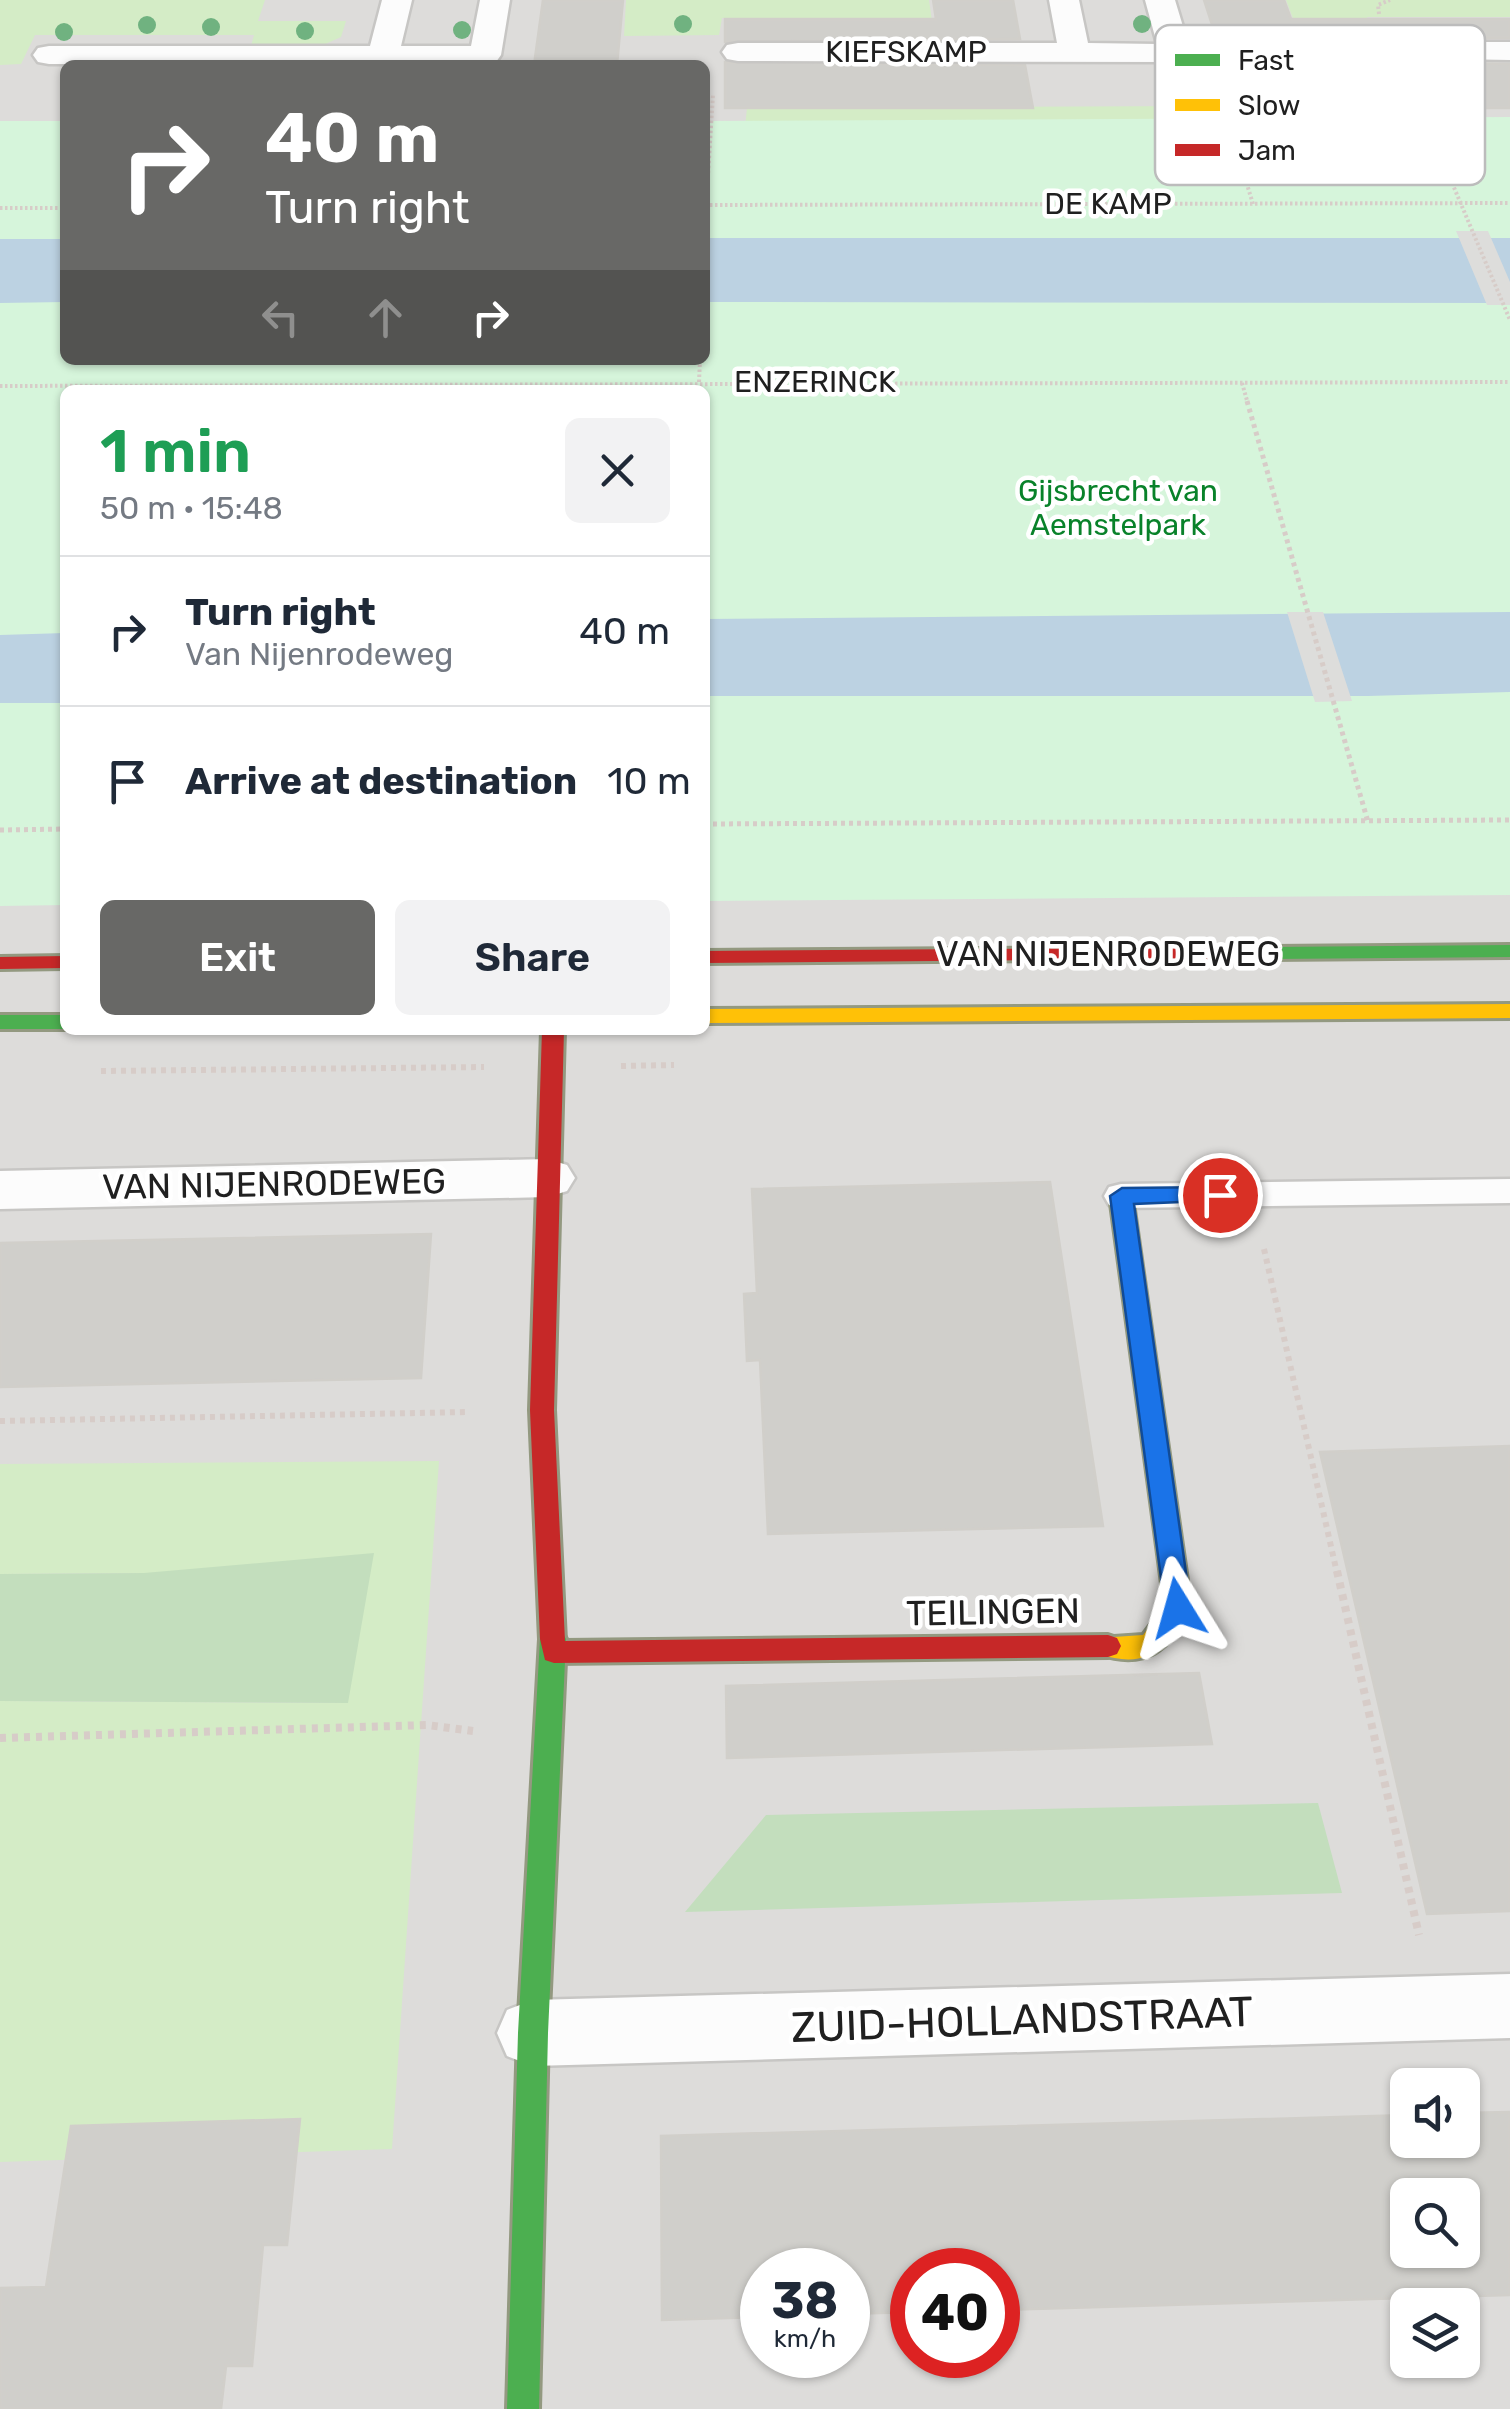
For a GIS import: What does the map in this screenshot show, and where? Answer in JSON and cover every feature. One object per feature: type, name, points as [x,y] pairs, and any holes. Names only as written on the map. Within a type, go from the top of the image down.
[{"type":"street","points":[[383,55],[397,0]]},
{"type":"street","points":[[50,55],[485,55],[495,0]]},
{"type":"street","points":[[1064,0],[1074,52]]},
{"type":"street","name":"KIEFSKAMP","points":[[1160,0],[1167,25]]},
{"type":"street","name":"KIEFSKAMP","points":[[738,52],[1155,52]]},
{"type":"street","name":"VAN NIJENRODEWEG","points":[[710,957],[1510,951]]},
{"type":"street","points":[[0,962],[60,962]]},
{"type":"street","name":"VAN NIJENRODEWEG","points":[[710,1016],[1510,1012]]},
{"type":"street","points":[[0,1022],[60,1022]]},
{"type":"street","points":[[523,2409],[533,2033],[554,1652],[542,1410],[553,1035]]},
{"type":"street","name":"VAN NIJENRODEWEG","points":[[0,1190],[548,1178]]},
{"type":"street","name":"TEILINGEN","points":[[554,1652],[1150,1646],[1178,1608],[1122,1196]]},
{"type":"street","name":"ZUID-HOLLANDSTRAAT","points":[[533,2033],[1510,2006]]},
{"type":"lane","points":[[1122,1196],[1510,1191]]},
{"type":"path","points":[[710,128],[715,52],[738,52]]},
{"type":"path","points":[[1247,185],[1253,204]]},
{"type":"path","points":[[1454,185],[1510,320]]},
{"type":"path","name":"DE KAMP","points":[[710,205],[1510,203]]},
{"type":"path","points":[[0,208],[60,208]]},
{"type":"path","points":[[698,382],[700,365]]},
{"type":"path","name":"ENZERINCK","points":[[535,385],[1510,382]]},
{"type":"path","points":[[1242,383],[1368,822]]},
{"type":"path","name":"ENZERINCK","points":[[0,386],[60,386]]},
{"type":"path","points":[[710,824],[1510,820]]},
{"type":"path","points":[[0,830],[60,829]]},
{"type":"path","points":[[1252,1194],[1435,2008]]},
{"type":"path","points":[[0,1421],[542,1410]]},
{"type":"path","points":[[0,1738],[426,1725],[551,1740]]},
{"type":"shaded area","points":[[0,0],[1510,0],[1510,2409],[0,2409]]},
{"type":"green space","points":[[0,0],[265,0],[258,21],[346,21],[341,37],[321,46],[251,46],[254,35],[35,35],[21,64],[0,65]]},
{"type":"green space","points":[[626,0],[929,0],[932,21],[1016,21],[1020,35],[912,35],[908,18],[722,18],[719,35],[624,36]]},
{"type":"green space","points":[[1286,0],[1510,0],[1510,17],[1367,17],[1370,25],[1295,25]]},
{"type":"green space","points":[[1155,106],[1155,127],[744,137],[747,108]]},
{"type":"green space","name":"Gijsbrecht van Aemstelpark","points":[[1485,117],[1510,117],[1510,895],[710,901],[710,385],[60,385],[60,905],[0,906],[0,121],[60,121],[60,365],[710,365],[710,121],[1155,119],[1155,185],[1485,185]]},
{"type":"green space","points":[[439,1461],[392,2149],[0,2162],[0,1701],[347,1703],[144,1573],[0,1574],[0,1464]]},
{"type":"green space","points":[[374,1553],[348,1703],[0,1701],[0,1574],[144,1573]]},
{"type":"green space","points":[[1318,1803],[1342,1893],[685,1912],[766,1815]]},
{"type":"water","points":[[710,238],[1510,238],[1510,303],[710,302]]},
{"type":"water","points":[[0,239],[60,239],[60,302],[0,303]]},
{"type":"water","points":[[1510,612],[1510,692],[1368,696],[710,696],[710,619]]},
{"type":"water","points":[[60,633],[60,703],[0,703],[0,635]]},
{"type":"pier","points":[[1456,231],[1488,231],[1510,282],[1510,305],[1487,305]]},
{"type":"pier","points":[[1287,612],[1323,612],[1352,701],[1315,702]]},
{"type":"building","points":[[543,0],[623,0],[617,60],[535,60]]},
{"type":"building","points":[[933,0],[1013,0],[1020,39],[725,42],[725,19],[936,19]]},
{"type":"building","points":[[1204,0],[1284,0],[1291,19],[1510,19],[1510,38],[1485,38],[1485,25],[1212,25]]},
{"type":"building","points":[[725,62],[1025,65],[1033,108],[725,108]]},
{"type":"building","points":[[1485,64],[1510,64],[1510,108],[1485,108]]},
{"type":"building","points":[[1050,1182],[1103,1526],[768,1534],[760,1360],[747,1361],[744,1294],[757,1293],[752,1189]]},
{"type":"building","points":[[431,1234],[421,1378],[0,1387],[0,1243]]},
{"type":"building","points":[[1510,1446],[1510,1911],[1427,1914],[1320,1452]]},
{"type":"building","points":[[1199,1673],[1212,1744],[727,1758],[726,1686]]},
{"type":"building","points":[[1510,2112],[1510,2295],[1480,2296],[1480,2288],[1390,2288],[1390,2299],[1020,2309],[1020,2248],[890,2248],[890,2313],[870,2313],[870,2248],[740,2248],[740,2318],[662,2320],[661,2136],[1390,2116],[1390,2158],[1480,2158],[1480,2113]]},
{"type":"building","points":[[300,2119],[287,2245],[263,2245],[252,2366],[226,2366],[221,2409],[0,2409],[0,2288],[46,2287],[71,2126]]},
{"type":"traffic: fast","points":[[1255,953],[1510,951]]},
{"type":"traffic: fast","points":[[0,1022],[60,1022]]},
{"type":"traffic: fast","points":[[523,2409],[533,2033],[553,1639]]},
{"type":"traffic: slow","points":[[710,1016],[1510,1011]]},
{"type":"traffic: slow","points":[[1108,1646],[1150,1646],[1178,1608],[1121,1196]]},
{"type":"traffic: jam","points":[[710,957],[1255,953]]},
{"type":"traffic: jam","points":[[0,963],[60,962]]},
{"type":"traffic: jam","points":[[553,1035],[542,1410],[553,1639]]},
{"type":"traffic: jam","points":[[554,1652],[1108,1646]]},
{"type":"route","points":[[1178,1608],[1122,1196],[1220,1195]]}]
